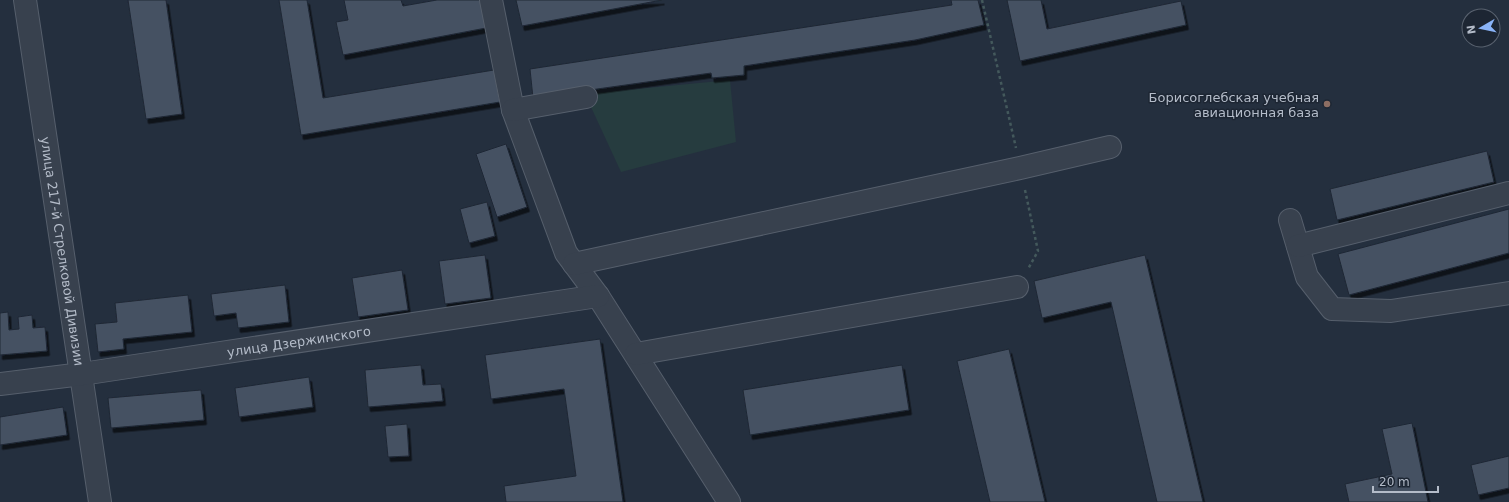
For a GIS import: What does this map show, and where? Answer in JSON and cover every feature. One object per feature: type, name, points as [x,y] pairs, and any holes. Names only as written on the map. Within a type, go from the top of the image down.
[{"type":"street","name":"улица 217-й Стрелковой Дивизии","points":[[25,0],[100,502]]},
{"type":"street","points":[[490,0],[513,110],[566,253],[598,296],[636,354],[729,502]]},
{"type":"street","points":[[513,110],[586,96]]},
{"type":"street","points":[[574,264],[1020,168],[1110,147]]},
{"type":"street","points":[[1298,246],[1509,193]]},
{"type":"street","points":[[1290,220],[1307,277],[1332,309],[1391,311],[1509,293]]},
{"type":"street","points":[[636,354],[1017,287]]},
{"type":"street","name":"улица Дзержинского","points":[[0,384],[82,374],[598,296]]},
{"type":"green space","points":[[730,80],[736,142],[621,172],[585,94]]},
{"type":"building","points":[[128,0],[166,0],[182,114],[146,119]]},
{"type":"building","points":[[279,0],[307,0],[323,98],[494,70],[500,102],[301,135]]},
{"type":"building","points":[[344,0],[401,0],[403,6],[437,0],[480,0],[486,28],[343,55],[336,22],[348,20]]},
{"type":"building","points":[[516,0],[662,0],[522,26]]},
{"type":"building","points":[[951,0],[978,0],[984,25],[915,40],[744,66],[744,75],[712,78],[711,73],[533,98],[530,69],[952,5]]},
{"type":"building","points":[[1007,0],[1041,0],[1047,29],[1181,1],[1186,25],[1020,61]]},
{"type":"building","points":[[506,144],[527,207],[497,217],[476,154]]},
{"type":"building","points":[[1487,151],[1494,182],[1337,220],[1330,189]]},
{"type":"building","points":[[487,202],[495,236],[469,243],[460,209]]},
{"type":"building","points":[[1509,209],[1509,253],[1349,295],[1338,254]]},
{"type":"building","points":[[485,255],[491,298],[445,304],[439,261]]},
{"type":"building","points":[[1145,255],[1203,502],[1157,502],[1111,302],[1042,318],[1034,281]]},
{"type":"building","points":[[402,270],[408,310],[358,317],[352,278]]},
{"type":"building","points":[[285,285],[289,322],[238,328],[236,313],[214,316],[211,294]]},
{"type":"building","points":[[188,295],[192,332],[123,339],[124,349],[98,352],[95,324],[117,322],[115,303]]},
{"type":"building","points":[[8,312],[9,330],[19,329],[18,317],[32,315],[33,328],[45,327],[47,351],[0,355],[0,313]]},
{"type":"building","points":[[600,339],[623,502],[506,502],[504,486],[576,476],[564,389],[491,399],[485,355]]},
{"type":"building","points":[[1009,349],[1045,502],[990,502],[957,361]]},
{"type":"building","points":[[421,365],[423,385],[441,384],[443,401],[368,407],[365,370]]},
{"type":"building","points":[[902,365],[909,410],[750,435],[743,390]]},
{"type":"building","points":[[309,377],[313,407],[239,417],[235,388]]},
{"type":"building","points":[[201,390],[204,420],[111,428],[108,398]]},
{"type":"building","points":[[63,407],[67,435],[0,445],[0,417]]},
{"type":"building","points":[[1412,423],[1428,502],[1349,502],[1345,484],[1392,474],[1382,429]]},
{"type":"building","points":[[407,424],[409,456],[388,457],[385,426]]},
{"type":"building","points":[[1509,456],[1509,488],[1478,495],[1471,465]]},
{"type":"place","name":"Борисоглебская учебная авиационная база","points":[[1327,104]]}]
